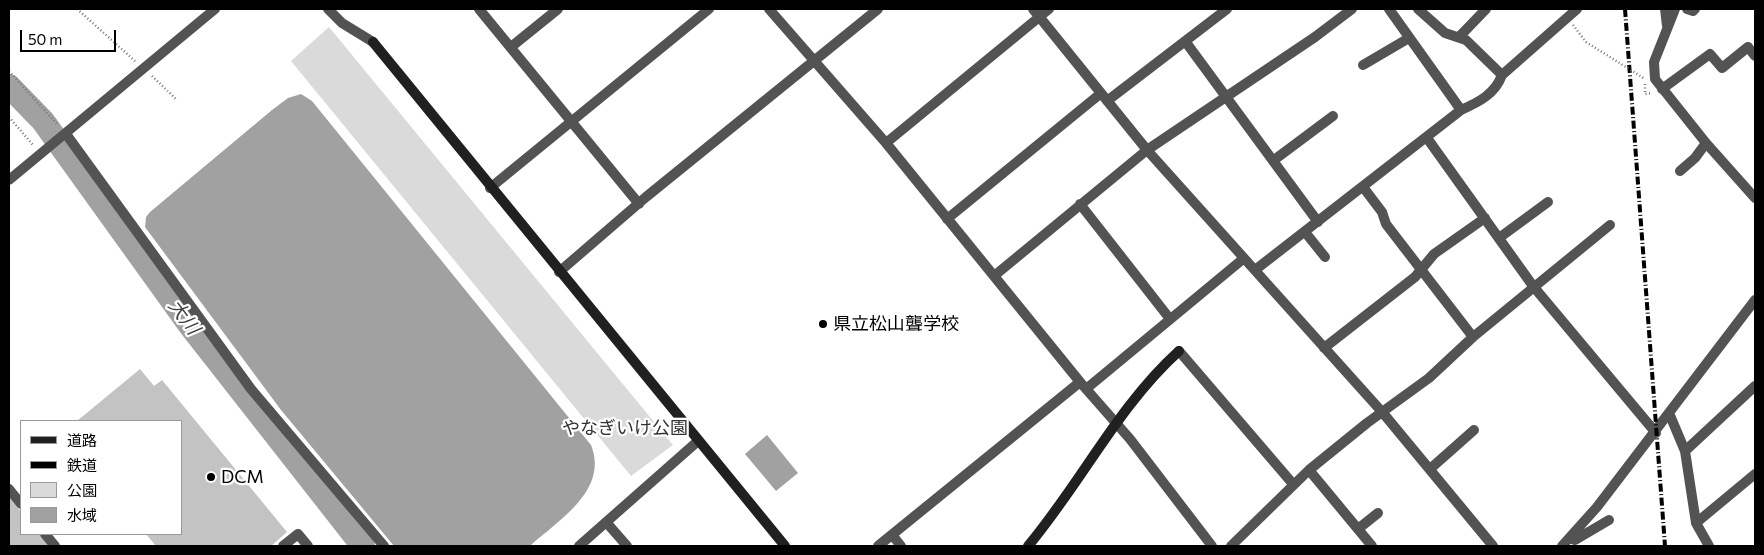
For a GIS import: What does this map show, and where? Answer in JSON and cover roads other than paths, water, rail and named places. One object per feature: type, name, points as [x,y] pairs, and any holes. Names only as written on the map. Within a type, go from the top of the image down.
[{"type":"street","points":[[9,180],[215,9]]},
{"type":"street","points":[[328,9],[342,23],[373,42],[490,188],[785,546]]},
{"type":"street","points":[[479,9],[639,204]]},
{"type":"street","points":[[511,47],[558,9]]},
{"type":"street","points":[[490,188],[708,9]]},
{"type":"street","points":[[769,9],[886,143],[1083,386],[1116,423],[1212,546]]},
{"type":"street","points":[[559,272],[813,60],[878,9]]},
{"type":"street","points":[[886,143],[1036,12],[1048,9]]},
{"type":"street","points":[[947,219],[1104,98],[1228,9]]},
{"type":"street","points":[[994,276],[1147,150],[1315,37],[1352,9]]},
{"type":"street","points":[[1389,9],[1460,110]]},
{"type":"street","points":[[1418,9],[1445,33],[1466,40],[1502,75]]},
{"type":"street","points":[[1459,37],[1486,9]]},
{"type":"street","points":[[1255,270],[1460,110],[1487,96],[1498,86],[1502,75],[1577,9]]},
{"type":"street","points":[[1665,9],[1668,27]]},
{"type":"street","points":[[1675,9],[1654,62],[1655,79],[1706,143],[1755,198]]},
{"type":"street","points":[[1687,9],[1693,11],[1695,9]]},
{"type":"street","points":[[1036,12],[1147,150],[1383,413],[1493,546]]},
{"type":"street","points":[[1363,65],[1409,38]]},
{"type":"street","points":[[1185,41],[1318,222]]},
{"type":"street","points":[[1662,88],[1710,54],[1722,68],[1748,48],[1755,56]]},
{"type":"street","points":[[1274,160],[1333,116]]},
{"type":"street","points":[[64,135],[251,389],[384,546]]},
{"type":"street","points":[[1426,138],[1533,286],[1656,433]]},
{"type":"street","points":[[1680,171],[1695,158],[1706,143]]},
{"type":"street","points":[[1363,187],[1382,212],[1386,224],[1473,337]]},
{"type":"street","points":[[1499,238],[1548,202]]},
{"type":"street","points":[[1080,204],[1170,318]]},
{"type":"street","points":[[1324,348],[1421,270],[1434,254],[1485,218]]},
{"type":"street","points":[[1231,546],[1281,500],[1293,484],[1309,470],[1429,378],[1473,337],[1533,286],[1610,225]]},
{"type":"street","points":[[1305,232],[1325,257]]},
{"type":"street","points":[[878,546],[1243,259]]},
{"type":"street","points":[[1562,546],[1656,433],[1669,412],[1755,300]]},
{"type":"street","points":[[1028,546],[1116,423],[1165,364],[1179,351],[1293,484]]},
{"type":"street","points":[[1685,451],[1755,386]]},
{"type":"street","points":[[1669,412],[1685,451],[1696,523],[1709,546]]},
{"type":"street","points":[[1430,469],[1474,430]]},
{"type":"street","points":[[578,546],[698,440]]},
{"type":"street","points":[[1309,470],[1372,546]]},
{"type":"street","points":[[1696,523],[1755,474]]},
{"type":"street","points":[[9,489],[20,503]]},
{"type":"street","points":[[1358,529],[1378,512]]},
{"type":"street","points":[[1570,538],[1575,540],[1609,520]]},
{"type":"street","points":[[606,522],[626,546]]},
{"type":"street","points":[[283,546],[298,534],[308,546]]},
{"type":"street","points":[[46,535],[56,546]]},
{"type":"street","points":[[893,536],[901,546]]},
{"type":"water","points":[[301,94],[312,101],[591,445],[595,461],[593,476],[587,490],[567,514],[530,546],[394,546],[281,410],[145,227],[146,217],[150,212],[272,110],[288,98]]},
{"type":"water","points":[[767,435],[798,473],[776,491],[745,454]]},
{"type":"waterway","name":"大川","points":[[9,86],[43,121],[189,324],[363,546]]},
{"type":"railway","points":[[1625,9],[1665,546]]},
{"type":"place","name":"県立松山聾学校","points":[[823,324]]},
{"type":"place","name":"DCM","points":[[211,477]]},
{"type":"park label","name":"やなぎいけ公園","points":[[625,428]]}]
